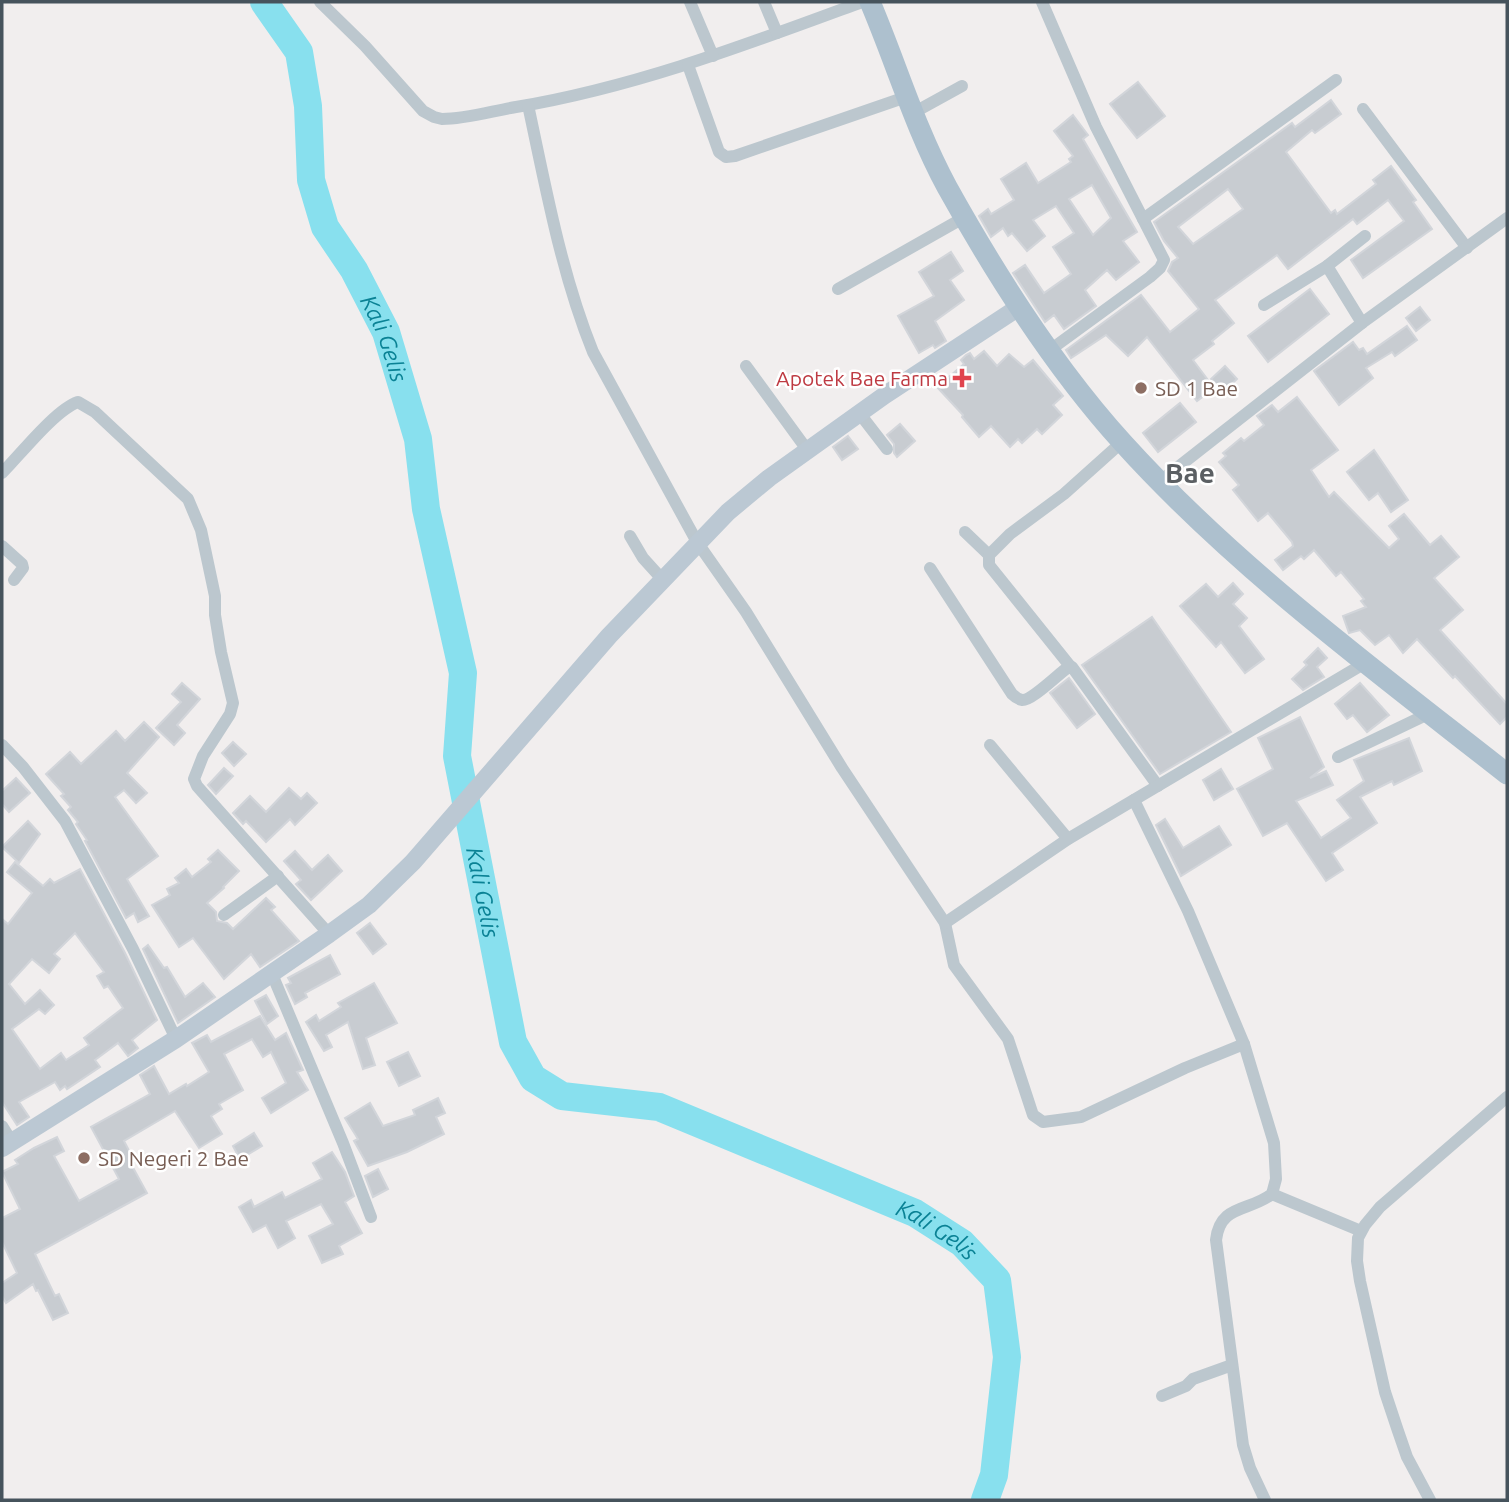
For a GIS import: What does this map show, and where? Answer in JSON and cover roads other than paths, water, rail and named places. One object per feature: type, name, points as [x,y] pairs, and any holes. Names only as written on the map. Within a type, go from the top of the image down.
[{"type":"main road","points":[[870,2],[910,105],[946,185],[1019,307],[1080,391],[1122,442],[1159,481],[1236,553],[1366,663],[1507,774]]},
{"type":"street","points":[[320,2],[365,46],[418,107],[433,117],[449,119],[629,83],[688,65],[862,2]]},
{"type":"street","points":[[690,2],[713,56]]},
{"type":"street","points":[[764,2],[777,33]]},
{"type":"street","points":[[1042,2],[1080,93],[1164,256],[1161,266],[1150,277],[1050,349]]},
{"type":"street","points":[[688,65],[719,152],[726,157],[910,105],[962,86]]},
{"type":"street","points":[[1143,219],[1336,80]]},
{"type":"street","points":[[528,105],[556,229],[582,326],[593,352],[697,542],[746,612],[869,810],[945,923],[954,965],[1008,1039],[1028,1107],[1039,1121],[1043,1122],[1081,1117],[1185,1068],[1244,1044]]},
{"type":"street","points":[[1363,109],[1467,248]]},
{"type":"street","points":[[838,289],[965,217]]},
{"type":"street","points":[[1159,481],[1362,323],[1507,218]]},
{"type":"street","points":[[1264,305],[1327,266],[1365,236]]},
{"type":"street","points":[[1327,266],[1362,323]]},
{"type":"street","points":[[2,1126],[7,1145],[176,1039],[369,905],[442,829],[609,636],[727,512],[807,451],[1019,307]]},
{"type":"street","points":[[746,366],[807,451]]},
{"type":"street","points":[[2,474],[54,419],[70,405],[78,402],[95,412],[188,499],[201,530],[215,596],[221,652],[233,703],[230,714],[203,756],[194,779],[197,786],[330,934]]},
{"type":"street","points":[[860,414],[887,449]]},
{"type":"street","points":[[1122,442],[1064,494],[993,548],[989,555],[989,565],[1075,670],[1158,786]]},
{"type":"street","points":[[965,532],[989,555]]},
{"type":"street","points":[[630,536],[643,558],[662,579]]},
{"type":"street","points":[[2,546],[22,564],[23,568],[14,580]]},
{"type":"street","points":[[930,568],[1006,687],[1018,699],[1033,695],[1070,666]]},
{"type":"street","points":[[945,923],[1068,839],[1366,663]]},
{"type":"street","points":[[1338,757],[1430,713]]},
{"type":"street","points":[[990,745],[1068,839]]},
{"type":"street","points":[[2,746],[48,797],[65,821],[133,949],[176,1039]]},
{"type":"street","points":[[1134,800],[1188,911],[1244,1044],[1274,1143],[1276,1179],[1272,1194],[1266,1199],[1231,1212],[1217,1228],[1217,1254],[1243,1446],[1265,1500]]},
{"type":"street","points":[[224,915],[278,876]]},
{"type":"street","points":[[272,974],[371,1217]]},
{"type":"street","points":[[1430,1500],[1407,1457],[1385,1392],[1360,1281],[1357,1246],[1361,1231],[1387,1201],[1507,1097]]},
{"type":"street","points":[[1272,1194],[1361,1231]]},
{"type":"street","points":[[1161,1396],[1186,1386],[1193,1379],[1232,1365]]},
{"type":"waterway","name":"Kali Gelis","points":[[264,2],[299,52],[308,106],[311,180],[325,227],[354,270],[386,332],[418,439],[426,509],[463,673],[457,756],[513,1042],[533,1078],[562,1096],[659,1107],[915,1213],[962,1243],[997,1280],[1007,1357],[994,1475],[985,1500]]},
{"type":"place","name":"Apotek Bae Farma","points":[[962,378]]},
{"type":"place","name":"SD 1 Bae","points":[[1141,388]]},
{"type":"place","name":"SD Negeri 2 Bae","points":[[84,1158]]},
{"type":"district","name":"Bae","points":[[1190,472]]}]
